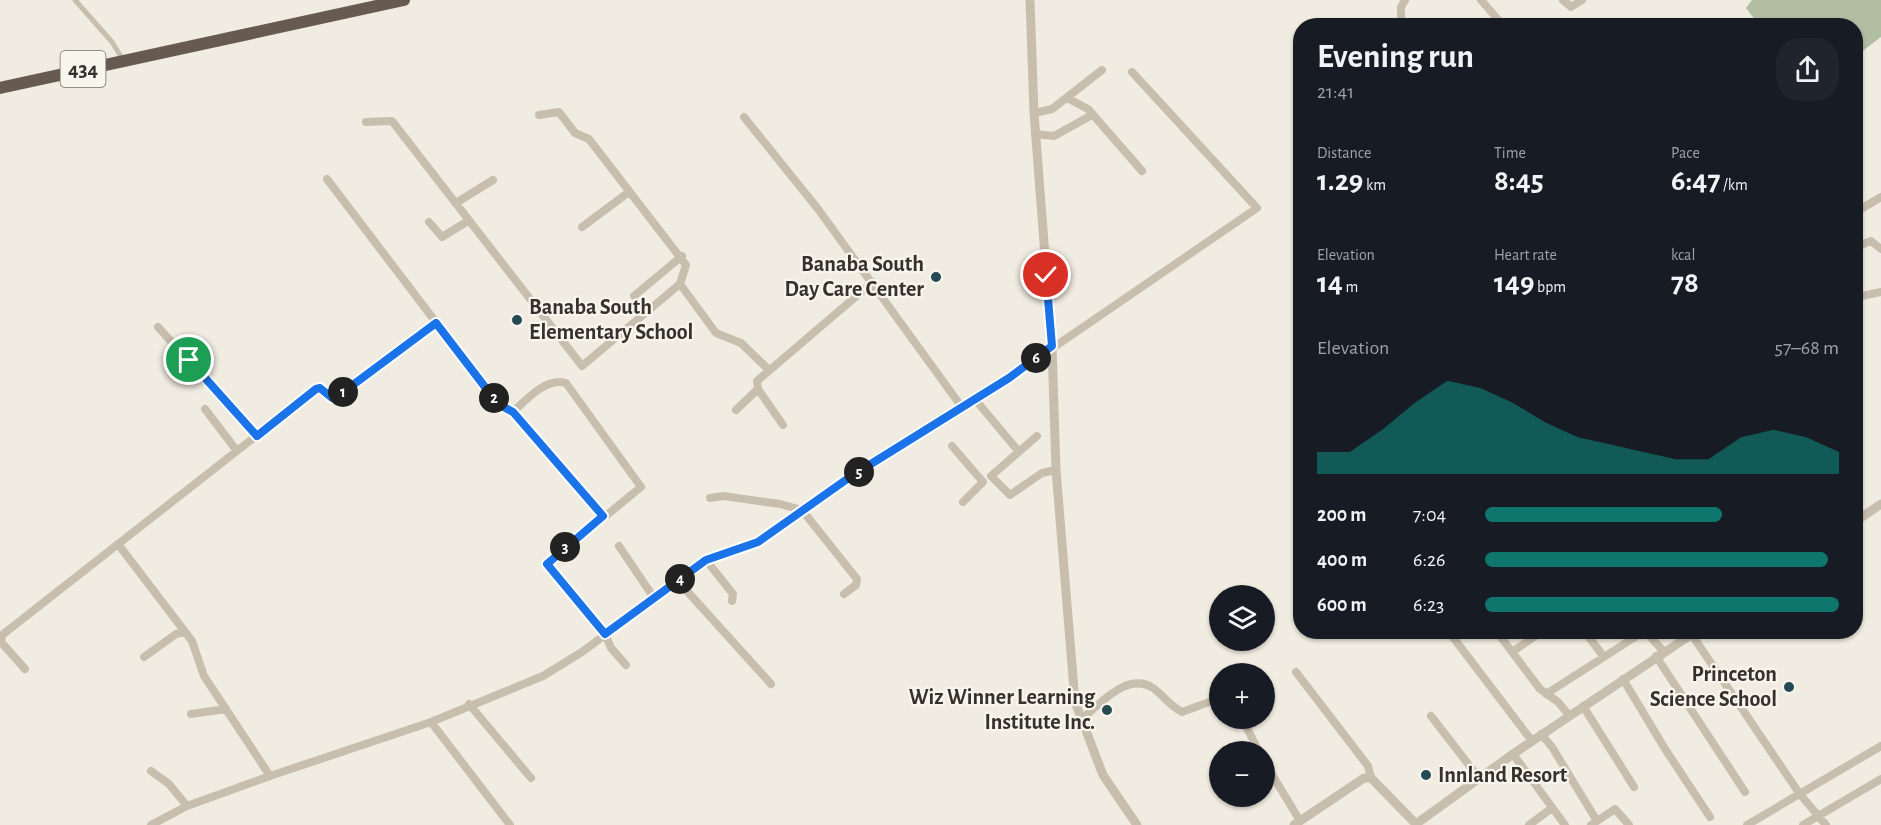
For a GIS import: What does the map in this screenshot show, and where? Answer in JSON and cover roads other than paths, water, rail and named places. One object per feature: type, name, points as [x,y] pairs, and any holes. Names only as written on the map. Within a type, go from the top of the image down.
[{"type":"highway","name":"434","points":[[0,88],[404,0]]},
{"type":"street","points":[[75,0],[112,42],[123,62]]},
{"type":"street","points":[[1030,0],[1035,134],[1052,346],[1056,470],[1075,702],[1103,776],[1137,825]]},
{"type":"street","points":[[1481,0],[1497,18]]},
{"type":"street","points":[[1563,0],[1571,8],[1582,0]]},
{"type":"street","points":[[1401,18],[1401,7],[1405,1]]},
{"type":"street","points":[[1034,113],[1052,109],[1102,70]]},
{"type":"street","points":[[151,825],[187,806],[432,722],[469,704],[543,676],[706,560],[758,542],[802,510],[961,406],[1009,378],[1052,346],[1257,208],[1132,72]]},
{"type":"street","points":[[1067,98],[1083,105],[1142,171]]},
{"type":"street","points":[[366,122],[392,121],[582,366],[680,284],[686,265],[682,256],[589,140],[575,133],[559,112],[539,115]]},
{"type":"street","points":[[1035,134],[1054,136],[1092,115]]},
{"type":"street","points":[[744,117],[873,282],[961,406]]},
{"type":"street","points":[[327,179],[498,404],[513,412],[603,516]]},
{"type":"street","points":[[456,203],[493,180]]},
{"type":"street","points":[[582,227],[629,192]]},
{"type":"street","points":[[1863,208],[1881,196]]},
{"type":"street","points":[[429,222],[442,237],[468,221]]},
{"type":"street","points":[[1863,244],[1871,241],[1881,249]]},
{"type":"street","points":[[634,296],[682,256]]},
{"type":"street","points":[[783,425],[758,389],[757,381],[873,282]]},
{"type":"street","points":[[680,284],[716,333],[741,343],[769,370]]},
{"type":"street","points":[[1863,296],[1881,292]]},
{"type":"street","points":[[25,669],[1,642],[2,634],[316,389],[320,388],[332,398],[338,396],[436,323]]},
{"type":"street","points":[[158,327],[257,436]]},
{"type":"street","points":[[513,412],[533,394],[558,381],[566,383],[641,487],[547,564],[605,634],[611,648],[626,665]]},
{"type":"street","points":[[736,410],[758,389]]},
{"type":"street","points":[[974,398],[1019,452]]},
{"type":"street","points":[[205,409],[237,451]]},
{"type":"street","points":[[963,502],[1037,436]]},
{"type":"street","points":[[952,446],[983,482]]},
{"type":"street","points":[[991,476],[1010,495],[1042,473],[1056,470]]},
{"type":"street","points":[[710,498],[723,496],[780,504],[802,510],[857,579],[856,585],[844,594]]},
{"type":"street","points":[[1863,516],[1881,504]]},
{"type":"street","points":[[118,544],[185,632],[198,653],[204,676],[270,776]]},
{"type":"street","points":[[619,546],[654,598]]},
{"type":"street","points":[[706,560],[733,594],[732,601]]},
{"type":"street","points":[[677,580],[771,684]]},
{"type":"street","points":[[144,657],[176,634],[185,632]]},
{"type":"street","points":[[1454,639],[1532,741]]},
{"type":"street","points":[[1502,639],[1546,694],[1558,702],[1569,715]]},
{"type":"street","points":[[1512,652],[1531,639]]},
{"type":"street","points":[[1590,639],[1604,657]]},
{"type":"street","points":[[1546,694],[1632,639]]},
{"type":"street","points":[[1651,639],[1745,792]]},
{"type":"street","points":[[1296,672],[1368,765],[1371,778],[1417,825],[1513,754],[1682,639]]},
{"type":"street","points":[[1698,639],[1800,793],[1826,825]]},
{"type":"street","points":[[1623,679],[1665,750],[1710,817]]},
{"type":"street","points":[[1081,720],[1122,687],[1135,683],[1152,688],[1170,706],[1182,712],[1209,702]]},
{"type":"street","points":[[469,704],[531,778]]},
{"type":"street","points":[[1583,706],[1634,787]]},
{"type":"street","points":[[191,714],[226,710]]},
{"type":"street","points":[[1431,716],[1479,778]]},
{"type":"street","points":[[432,722],[510,825]]},
{"type":"street","points":[[1542,734],[1552,747],[1594,823],[1615,809],[1629,825]]},
{"type":"street","points":[[1748,825],[1881,746]]},
{"type":"street","points":[[1513,754],[1565,825]]},
{"type":"street","points":[[151,771],[169,784],[187,806]]},
{"type":"street","points":[[1275,782],[1297,823],[1364,778],[1371,778]]},
{"type":"street","points":[[1803,825],[1881,779]]},
{"type":"street","points":[[1529,825],[1552,808]]},
{"type":"place","name":"Banaba South Day Care Center","points":[[936,277]]},
{"type":"place","name":"Banaba South Elementary School","points":[[517,320]]},
{"type":"place","name":"Princeton Science School","points":[[1789,687]]},
{"type":"place","name":"Wiz Winner Learning Institute Inc.","points":[[1107,710]]},
{"type":"place","name":"Innland Resort","points":[[1426,775]]}]
